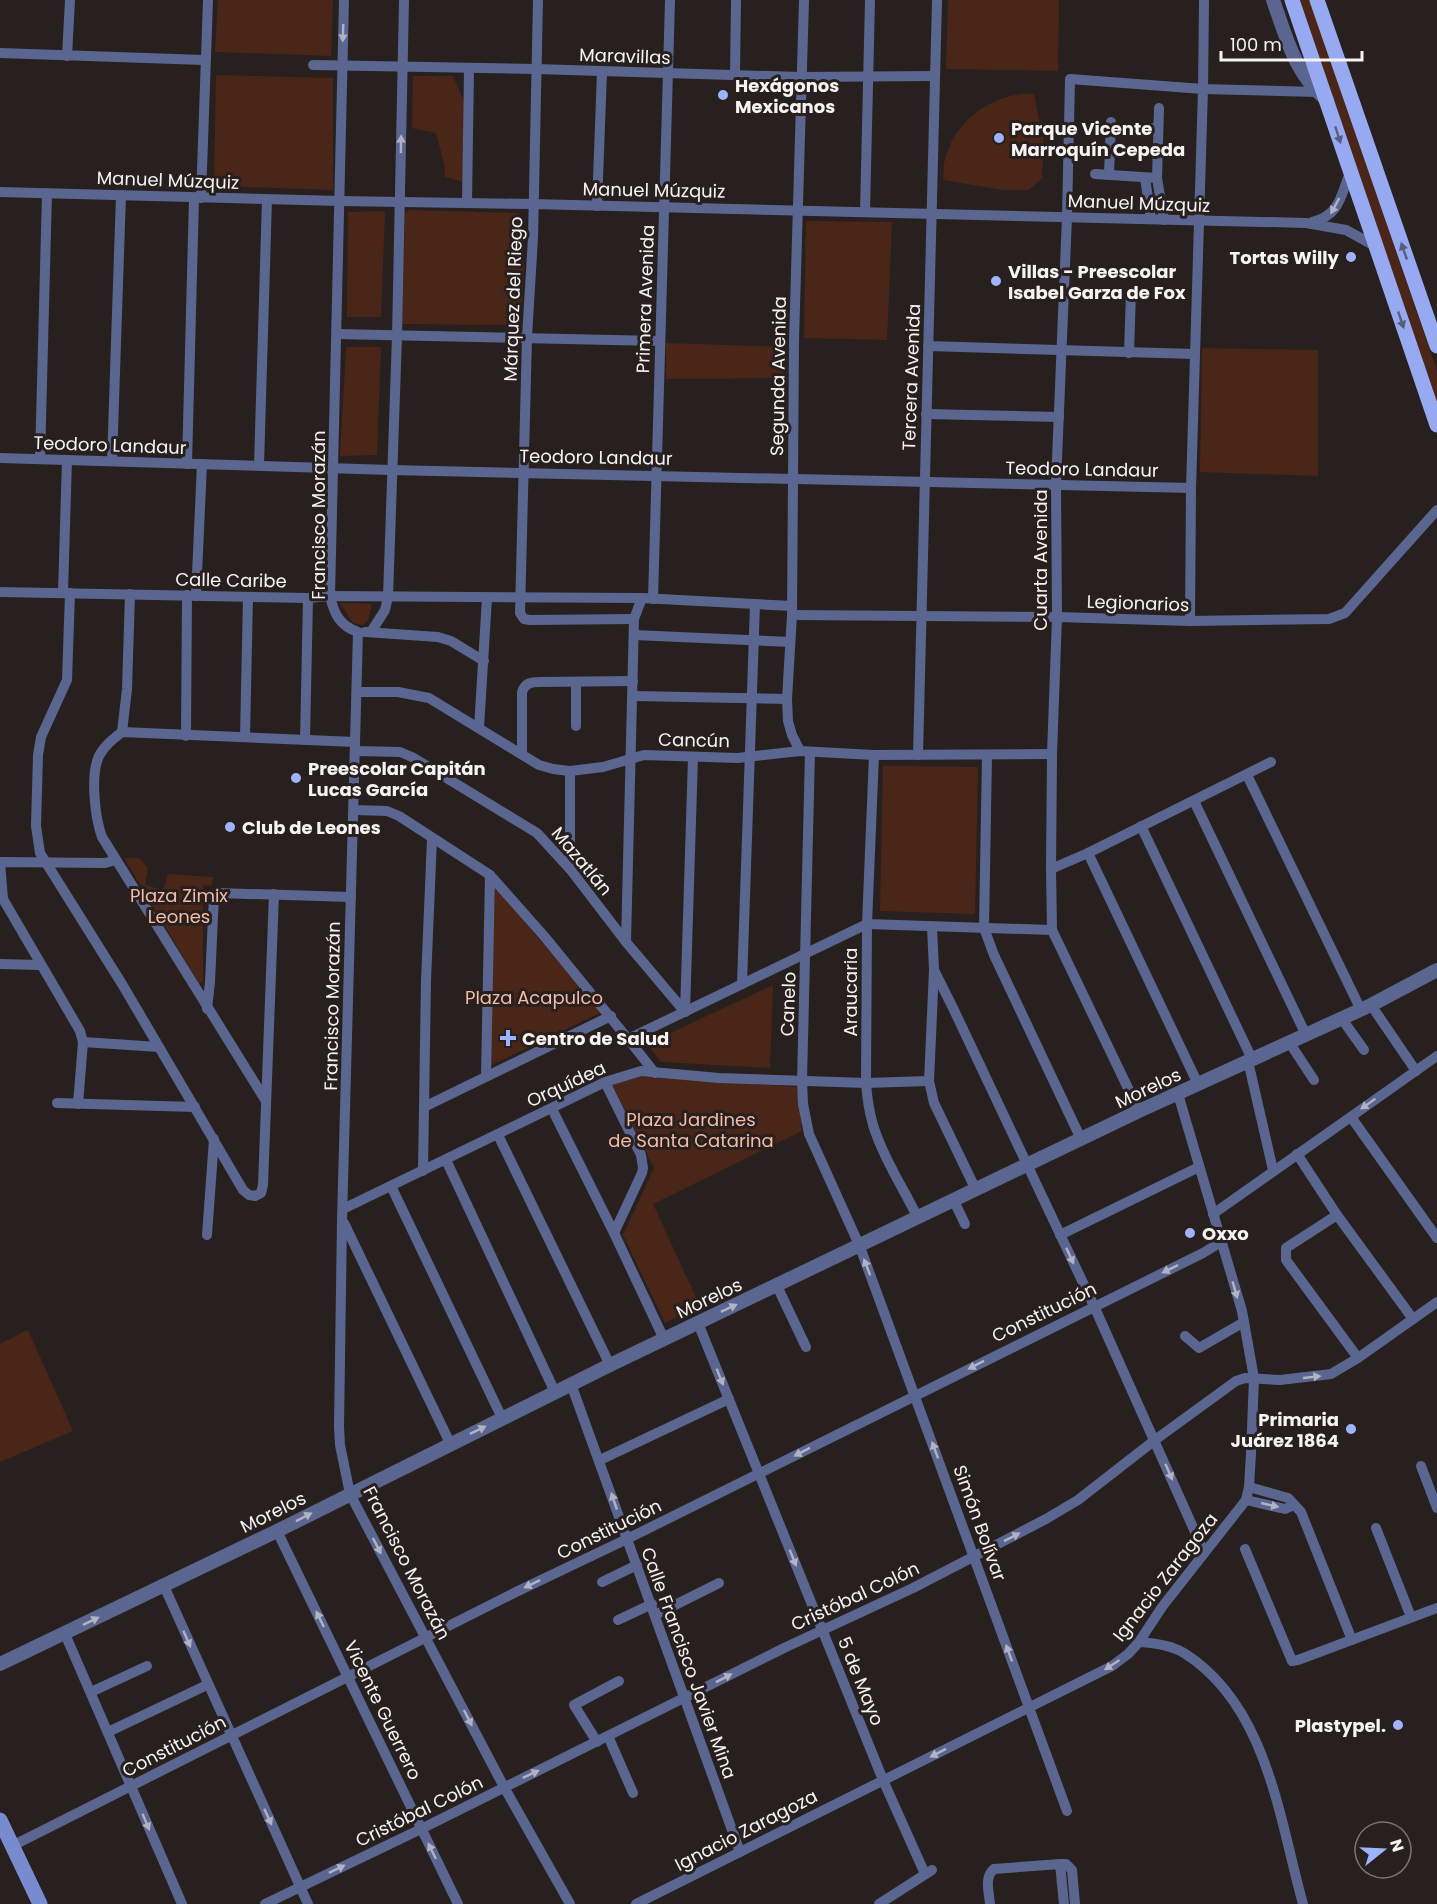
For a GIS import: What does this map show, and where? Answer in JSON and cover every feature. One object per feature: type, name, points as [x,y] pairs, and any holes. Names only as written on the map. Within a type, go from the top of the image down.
[{"type":"main road","points":[[1292,0],[1322,96],[1437,425]]},
{"type":"main road","points":[[1317,0],[1437,346]]},
{"type":"main road","points":[[0,1820],[40,1904]]},
{"type":"street","points":[[67,56],[70,0]]},
{"type":"street","points":[[187,464],[197,198],[208,0]]},
{"type":"street","name":"Francisco Morazán","points":[[344,0],[330,596],[338,618],[345,628],[358,632],[343,1215],[340,1445],[350,1494],[504,1787],[570,1904]]},
{"type":"street","points":[[370,632],[385,610],[388,597],[397,336],[404,0]]},
{"type":"street","name":"Márquez del Riego","points":[[538,0],[533,238],[527,337],[520,613],[524,619],[634,619]]},
{"type":"street","name":"Primera Avenida","points":[[634,619],[647,599],[657,475],[670,0]]},
{"type":"street","points":[[735,75],[736,0]]},
{"type":"street","name":"Segunda Avenida","points":[[804,0],[794,342],[792,610],[787,699],[788,722],[792,735],[805,751]]},
{"type":"street","points":[[865,212],[870,0]]},
{"type":"street","name":"Tercera Avenida","points":[[918,755],[937,0]]},
{"type":"street","points":[[1190,621],[1194,354],[1204,0]]},
{"type":"street","points":[[1273,0],[1299,69],[1322,96]]},
{"type":"street","points":[[0,53],[204,60]]},
{"type":"street","name":"Maravillas","points":[[314,65],[801,77],[935,76]]},
{"type":"street","points":[[467,203],[469,69]]},
{"type":"street","points":[[597,206],[602,72]]},
{"type":"street","name":"Cuarta Avenida","points":[[1052,930],[1052,754],[1057,617],[1056,484],[1070,79],[1203,89]]},
{"type":"street","points":[[1203,89],[1322,96]]},
{"type":"street","points":[[1159,108],[1157,178],[1164,220]]},
{"type":"street","points":[[1109,174],[1111,125],[1158,128]]},
{"type":"street","name":"Manuel Múzquiz","points":[[1306,223],[1325,219],[1334,213],[1350,173]]},
{"type":"street","points":[[1095,174],[1157,178]]},
{"type":"street","points":[[1145,178],[1151,219]]},
{"type":"street","name":"Manuel Múzquiz","points":[[0,192],[1306,223],[1346,230],[1375,246]]},
{"type":"street","points":[[40,459],[47,193]]},
{"type":"street","points":[[112,461],[121,195]]},
{"type":"street","points":[[259,465],[267,199]]},
{"type":"street","points":[[1129,353],[1131,292]]},
{"type":"street","points":[[337,334],[659,341]]},
{"type":"street","points":[[928,346],[1194,354]]},
{"type":"street","points":[[926,414],[1059,417]]},
{"type":"street","name":"Teodoro Landaur","points":[[0,458],[391,470],[525,471],[1191,488]]},
{"type":"street","points":[[67,460],[67,680],[41,737],[36,775],[37,842],[40,853],[159,1047],[243,1190],[255,1196],[261,1193],[263,1185],[274,894]]},
{"type":"street","points":[[186,736],[192,595],[202,465]]},
{"type":"street","name":"Legionarios","points":[[755,604],[792,610],[922,615],[1190,621],[1320,621],[1345,613],[1437,510]]},
{"type":"street","name":"Calle Caribe","points":[[0,592],[308,598],[330,596],[647,599],[755,604]]},
{"type":"street","points":[[130,594],[127,689],[122,732],[106,746],[96,766],[97,823],[102,837],[266,1101]]},
{"type":"street","points":[[245,737],[248,597]]},
{"type":"street","points":[[305,740],[308,598]]},
{"type":"street","points":[[479,728],[487,598]]},
{"type":"street","points":[[742,984],[755,604]]},
{"type":"street","points":[[626,942],[634,619]]},
{"type":"street","points":[[358,632],[438,637],[451,641],[484,662]]},
{"type":"street","points":[[634,635],[790,642]]},
{"type":"street","points":[[522,753],[522,692],[527,684],[633,681]]},
{"type":"street","points":[[576,682],[576,726]]},
{"type":"street","name":"Cancún","points":[[357,692],[398,692],[429,698],[539,765],[570,771],[603,767],[644,755],[738,758],[805,751],[874,755],[1052,754]]},
{"type":"street","points":[[633,696],[787,699]]},
{"type":"street","name":"Mazatlán","points":[[122,732],[305,740],[400,752],[412,757],[537,833],[570,869],[626,942],[685,1012]]},
{"type":"street","name":"Canelo","points":[[805,751],[806,954],[803,1104],[809,1134],[860,1247]]},
{"type":"street","name":"Araucaria","points":[[874,755],[867,924],[866,1083],[873,1125],[918,1218]]},
{"type":"street","points":[[987,756],[984,928],[994,955],[1081,1139]]},
{"type":"street","points":[[685,1012],[693,757]]},
{"type":"street","points":[[1051,869],[1271,762]]},
{"type":"street","points":[[570,771],[570,869]]},
{"type":"street","points":[[1247,775],[1366,1008],[1416,1071]]},
{"type":"street","points":[[1194,801],[1306,1035]]},
{"type":"street","points":[[354,810],[387,811],[399,816],[490,875],[544,936],[655,1073]]},
{"type":"street","points":[[1141,826],[1250,1060],[1273,1170]]},
{"type":"street","points":[[423,1171],[426,980],[432,839]]},
{"type":"street","points":[[1088,853],[1198,1084]]},
{"type":"street","points":[[78,1104],[83,1042],[74,1019],[40,965],[3,898],[0,862],[105,863],[116,860]]},
{"type":"street","points":[[486,1076],[490,875]]},
{"type":"street","points":[[207,1009],[214,895],[218,893],[351,897]]},
{"type":"street","points":[[628,1039],[867,924],[1052,930],[1139,1112]]},
{"type":"street","points":[[932,927],[934,970],[929,1081],[934,1103],[976,1190]]},
{"type":"street","points":[[0,964],[40,965]]},
{"type":"street","points":[[934,970],[1094,1306],[1204,1552]]},
{"type":"street","name":"Morelos","points":[[0,1664],[277,1531],[610,1365],[1081,1139],[1366,1008],[1437,970]]},
{"type":"street","points":[[424,1107],[610,1016]]},
{"type":"street","points":[[1342,1019],[1364,1050]]},
{"type":"street","points":[[83,1042],[159,1047]]},
{"type":"street","points":[[1289,1042],[1314,1080]]},
{"type":"street","points":[[1213,1214],[1437,1056]]},
{"type":"street","name":"Orquídea","points":[[343,1215],[391,1186],[605,1083],[641,1071],[802,1081],[866,1083],[929,1081]]},
{"type":"street","points":[[605,1083],[641,1155],[643,1168],[614,1233]]},
{"type":"street","name":"Ignacio Zaragoza","points":[[636,1904],[1112,1666],[1139,1642],[1162,1607],[1246,1500],[1249,1487],[1254,1378],[1244,1322],[1178,1094]]},
{"type":"street","points":[[57,1103],[195,1107]]},
{"type":"street","points":[[552,1109],[614,1233],[663,1340]]},
{"type":"street","points":[[1350,1117],[1437,1238]]},
{"type":"street","points":[[498,1135],[610,1365]]},
{"type":"street","points":[[207,1235],[214,1139]]},
{"type":"street","points":[[1297,1154],[1337,1215],[1413,1319]]},
{"type":"street","points":[[446,1160],[555,1392]]},
{"type":"street","points":[[1060,1235],[1199,1167]]},
{"type":"street","points":[[391,1186],[502,1418]]},
{"type":"street","points":[[954,1201],[965,1224]]},
{"type":"street","points":[[343,1215],[450,1443]]},
{"type":"street","points":[[1337,1215],[1286,1248],[1286,1260],[1358,1358]]},
{"type":"street","name":"Constitución","points":[[12,1846],[516,1592],[916,1396],[1221,1242]]},
{"type":"street","name":"Simón Bolívar","points":[[860,1247],[1066,1811]]},
{"type":"street","points":[[777,1286],[806,1347]]},
{"type":"street","name":"Cristóbal Colón","points":[[265,1904],[784,1648],[975,1557],[1070,1505],[1227,1387],[1245,1378],[1269,1381],[1321,1377],[1340,1370],[1437,1302]]},
{"type":"street","points":[[1185,1336],[1199,1348],[1244,1322]]},
{"type":"street","name":"5 de Mayo","points":[[698,1323],[883,1780],[929,1872],[879,1904]]},
{"type":"street","name":"Calle Francisco Javier Mina","points":[[572,1384],[740,1852]]},
{"type":"street","points":[[600,1460],[729,1399]]},
{"type":"street","points":[[1421,1466],[1437,1508]]},
{"type":"street","points":[[1249,1487],[1288,1498],[1301,1512],[1352,1640]]},
{"type":"street","points":[[1246,1500],[1285,1509],[1294,1505]]},
{"type":"street","points":[[1376,1528],[1411,1617]]},
{"type":"street","name":"Vicente Guerrero","points":[[277,1531],[458,1904]]},
{"type":"street","points":[[1245,1549],[1292,1660],[1298,1660],[1437,1608]]},
{"type":"street","points":[[602,1582],[637,1565]]},
{"type":"street","points":[[618,1620],[719,1583]]},
{"type":"street","points":[[164,1586],[308,1904]]},
{"type":"street","points":[[65,1634],[182,1904]]},
{"type":"street","points":[[1139,1642],[1161,1644],[1182,1652],[1222,1688],[1243,1717],[1271,1782],[1303,1904]]},
{"type":"street","points":[[91,1692],[147,1666]]},
{"type":"street","points":[[597,1742],[574,1705],[619,1681]]},
{"type":"street","points":[[108,1732],[207,1684]]},
{"type":"street","points":[[608,1736],[633,1793]]},
{"type":"street","points":[[1064,1904],[1065,1865]]},
{"type":"street","points":[[990,1904],[987,1879],[989,1873],[994,1869],[1065,1865],[1072,1870],[1075,1904]]},
{"type":"green space","points":[[218,0],[333,0],[331,56],[215,52]]},
{"type":"green space","points":[[948,0],[1059,0],[1058,71],[946,69]]},
{"type":"green space","points":[[1300,0],[1310,0],[1437,371],[1437,409]]},
{"type":"green space","points":[[216,75],[333,78],[333,190],[214,186]]},
{"type":"green space","points":[[413,76],[453,76],[463,99],[463,182],[445,177],[444,163],[436,133],[412,128]]},
{"type":"green space","name":"Parque Vicente Marroquín Cepeda","points":[[1034,94],[1044,143],[1042,178],[1029,190],[1002,190],[943,180],[944,162],[951,144],[965,122],[985,106],[1009,96]]},
{"type":"green space","points":[[409,210],[519,213],[524,265],[521,325],[402,324],[405,214]]},
{"type":"green space","points":[[385,211],[381,317],[347,317],[348,212]]},
{"type":"green space","points":[[806,221],[892,222],[887,340],[804,338]]},
{"type":"green space","points":[[666,343],[785,347],[784,378],[666,379]]},
{"type":"green space","points":[[346,347],[381,347],[377,455],[340,456]]},
{"type":"green space","points":[[1202,348],[1318,350],[1318,476],[1200,472]]},
{"type":"green space","points":[[340,603],[372,604],[368,620],[363,625],[353,623]]},
{"type":"green space","points":[[883,766],[978,767],[975,914],[880,911]]},
{"type":"green space","name":"Plaza Zimix Leones","points":[[124,858],[139,858],[148,868],[145,885],[163,890],[168,874],[213,877],[212,885],[203,886],[203,982],[199,983]]},
{"type":"green space","name":"Plaza Acapulco","points":[[495,888],[602,1012],[489,1066]]},
{"type":"green space","points":[[773,985],[770,1068],[661,1062],[647,1044]]},
{"type":"green space","name":"Plaza Jardines de Santa Catarina","points":[[641,1076],[797,1087],[802,1131],[653,1204],[699,1304],[665,1323],[623,1235],[654,1168],[612,1084]]},
{"type":"green space","points":[[28,1330],[73,1431],[0,1462],[0,1344]]},
{"type":"place","name":"Hexágonos Mexicanos","points":[[723,95]]},
{"type":"place","name":"Parque Vicente Marroquín Cepeda","points":[[999,138]]},
{"type":"place","name":"Tortas Willy","points":[[1351,257]]},
{"type":"place","name":"Villas - Preescolar Isabel Garza de Fox","points":[[996,281]]},
{"type":"place","name":"Preescolar Capitán Lucas García","points":[[296,778]]},
{"type":"place","name":"Club de Leones","points":[[230,827]]},
{"type":"place","name":"Centro de Salud","points":[[508,1038]]},
{"type":"place","name":"Oxxo","points":[[1190,1233]]},
{"type":"place","name":"Primaria Juárez 1864","points":[[1351,1429]]},
{"type":"place","name":"Plastypel.","points":[[1398,1725]]}]
